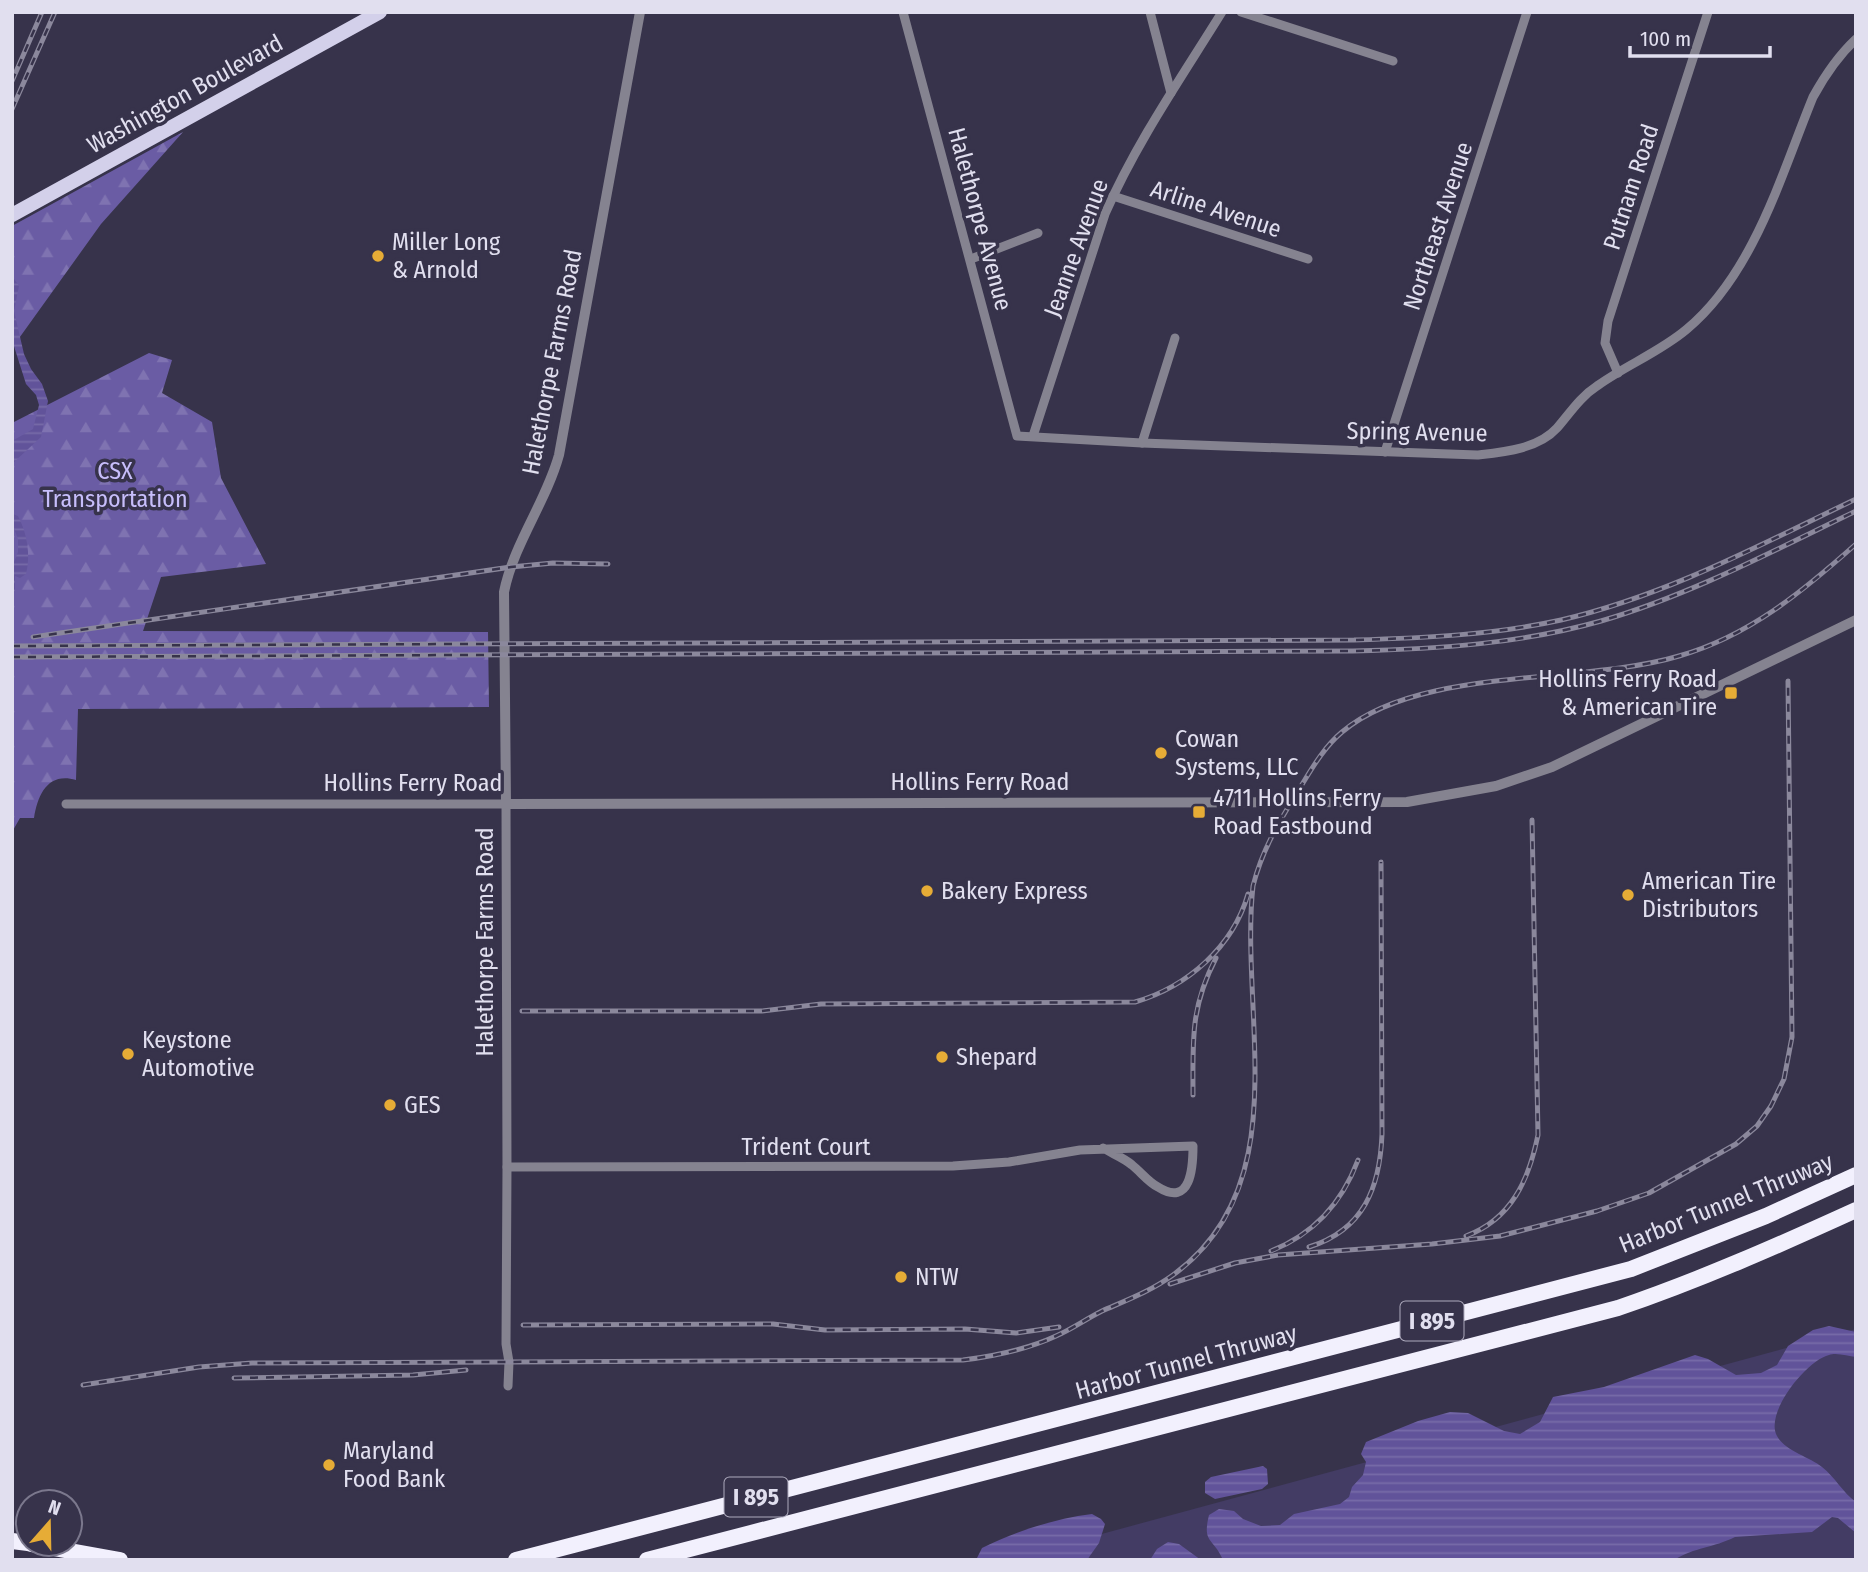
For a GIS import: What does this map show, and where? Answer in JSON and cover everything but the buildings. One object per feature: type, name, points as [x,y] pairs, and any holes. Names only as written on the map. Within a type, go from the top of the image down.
[{"type":"highway","name":"Harbor Tunnel Thruway","points":[[516,1560],[1631,1269],[1766,1216],[1856,1175]]},
{"type":"highway","name":"I 895","points":[[647,1560],[1618,1308],[1686,1285],[1856,1210]]},
{"type":"highway","points":[[84,1554],[120,1560]]},
{"type":"main road","name":"Washington Boulevard","points":[[15,214],[380,12]]},
{"type":"street","name":"Halethorpe Farms Road","points":[[508,1386],[506,804],[502,631],[504,592],[511,567],[551,481],[559,455],[640,12]]},
{"type":"street","name":"Halethorpe Avenue","points":[[903,12],[1017,436]]},
{"type":"street","points":[[1150,12],[1171,93]]},
{"type":"street","name":"Jeanne Avenue","points":[[1033,436],[1113,196],[1171,93],[1222,12]]},
{"type":"street","points":[[1241,12],[1393,61]]},
{"type":"street","name":"Northeast Avenue","points":[[1385,452],[1527,12]]},
{"type":"street","name":"Putnam Road","points":[[1618,373],[1605,342],[1608,321],[1708,12]]},
{"type":"street","name":"Spring Avenue","points":[[1017,436],[1477,455],[1502,452],[1539,441],[1555,430],[1579,400],[1688,328],[1728,285],[1753,244],[1813,97],[1837,58],[1856,39]]},
{"type":"street","name":"Arline Avenue","points":[[1113,196],[1308,258]]},
{"type":"street","points":[[971,259],[1038,233]]},
{"type":"street","points":[[1142,443],[1175,338]]},
{"type":"street","name":"Hollins Ferry Road","points":[[66,804],[1408,802],[1496,786],[1552,767],[1856,620]]},
{"type":"street","name":"Trident Court","points":[[508,1167],[953,1166],[1009,1162],[1103,1148],[1193,1146],[1193,1170],[1186,1186],[1178,1191],[1161,1189],[1129,1162],[1103,1148]]},
{"type":"green space","points":[[183,132],[101,224],[12,348],[12,226]]},
{"type":"green space","name":"CSX Transportation","points":[[149,353],[172,360],[162,393],[212,422],[221,478],[266,564],[161,577],[143,631],[488,632],[489,707],[78,709],[76,780],[66,778],[51,782],[38,801],[34,818],[20,818],[12,832],[12,423]]},
{"type":"shaded area","points":[[12,276],[19,286],[14,311],[24,354],[42,384],[48,401],[41,437],[12,464],[12,441],[33,429],[39,405],[36,395],[26,384],[12,340]]},
{"type":"shaded area","points":[[13,514],[18,516],[24,530],[28,559],[26,574],[20,578],[15,576],[15,591],[12,596],[12,567],[18,552],[18,539],[12,523]]},
{"type":"shaded area","points":[[1829,1326],[1856,1332],[1856,1357],[1832,1354],[1810,1367],[1799,1377],[1782,1402],[1775,1426],[1781,1441],[1822,1467],[1856,1502],[1856,1533],[1838,1518],[1832,1517],[1812,1532],[1735,1537],[1689,1552],[1674,1560],[1223,1560],[1208,1536],[1209,1515],[1219,1509],[1234,1511],[1243,1519],[1261,1526],[1280,1525],[1294,1514],[1340,1504],[1349,1497],[1352,1487],[1363,1475],[1366,1462],[1361,1454],[1366,1442],[1418,1421],[1450,1412],[1468,1413],[1504,1431],[1520,1434],[1540,1422],[1553,1397],[1604,1387],[1695,1355],[1708,1359],[1736,1375],[1761,1373],[1777,1365],[1788,1346],[1813,1330]]},
{"type":"shaded area","points":[[1856,1329],[1856,1560],[1006,1560]]},
{"type":"shaded area","points":[[1263,1466],[1267,1469],[1268,1484],[1262,1489],[1215,1499],[1205,1493],[1205,1482],[1211,1477]]},
{"type":"shaded area","points":[[1092,1514],[1105,1524],[1099,1543],[1087,1560],[976,1560],[982,1548],[1008,1536],[1049,1522]]},
{"type":"shaded area","points":[[1168,1542],[1179,1544],[1201,1560],[1150,1560],[1157,1549]]},
{"type":"railway","points":[[12,81],[42,12]]},
{"type":"railway","points":[[12,109],[55,12]]},
{"type":"railway","points":[[12,646],[1354,640],[1458,635],[1510,629],[1600,610],[1711,568],[1856,499]]},
{"type":"railway","points":[[12,657],[1353,651],[1447,647],[1540,635],[1601,621],[1667,598],[1731,571],[1856,511]]},
{"type":"railway","points":[[83,1385],[199,1367],[252,1363],[963,1360],[1022,1349],[1062,1333],[1147,1291],[1173,1275],[1212,1238],[1236,1194],[1250,1146],[1255,1095],[1251,936],[1253,886],[1261,860],[1278,825],[1313,767],[1335,738],[1375,711],[1414,696],[1503,680],[1640,665],[1704,647],[1729,637],[1774,610],[1856,544]]},
{"type":"railway","points":[[33,637],[511,567],[553,563],[608,564]]},
{"type":"railway","points":[[1170,1284],[1235,1263],[1278,1255],[1432,1244],[1500,1236],[1597,1211],[1649,1193],[1736,1144],[1757,1126],[1771,1106],[1784,1079],[1792,1037],[1788,681]]},
{"type":"railway","points":[[1466,1236],[1495,1219],[1516,1196],[1529,1167],[1538,1135],[1532,820]]},
{"type":"railway","points":[[1309,1247],[1343,1230],[1356,1218],[1373,1189],[1381,1153],[1381,862]]},
{"type":"railway","points":[[522,1011],[762,1011],[821,1004],[1135,1002],[1172,986],[1205,962],[1231,931],[1248,894]]},
{"type":"railway","points":[[1193,1095],[1193,1041],[1197,1009],[1216,958]]},
{"type":"railway","points":[[1271,1251],[1300,1236],[1325,1215],[1344,1190],[1358,1160]]},
{"type":"railway","points":[[523,1325],[773,1324],[825,1330],[965,1329],[1016,1333],[1059,1327]]},
{"type":"railway","points":[[234,1378],[413,1375],[466,1370]]},
{"type":"place","name":"Miller Long & Arnold","points":[[378,256]]},
{"type":"place","name":"Hollins Ferry Road & American Tire","points":[[1731,693]]},
{"type":"place","name":"Cowan Systems, LLC","points":[[1161,753]]},
{"type":"place","name":"4711 Hollins Ferry Road Eastbound","points":[[1199,812]]},
{"type":"place","name":"Bakery Express","points":[[927,891]]},
{"type":"place","name":"American Tire Distributors","points":[[1628,895]]},
{"type":"place","name":"Keystone Automotive","points":[[128,1054]]},
{"type":"place","name":"Shepard","points":[[942,1057]]},
{"type":"place","name":"GES","points":[[390,1105]]},
{"type":"place","name":"NTW","points":[[901,1277]]},
{"type":"place","name":"Maryland Food Bank","points":[[329,1465]]}]
